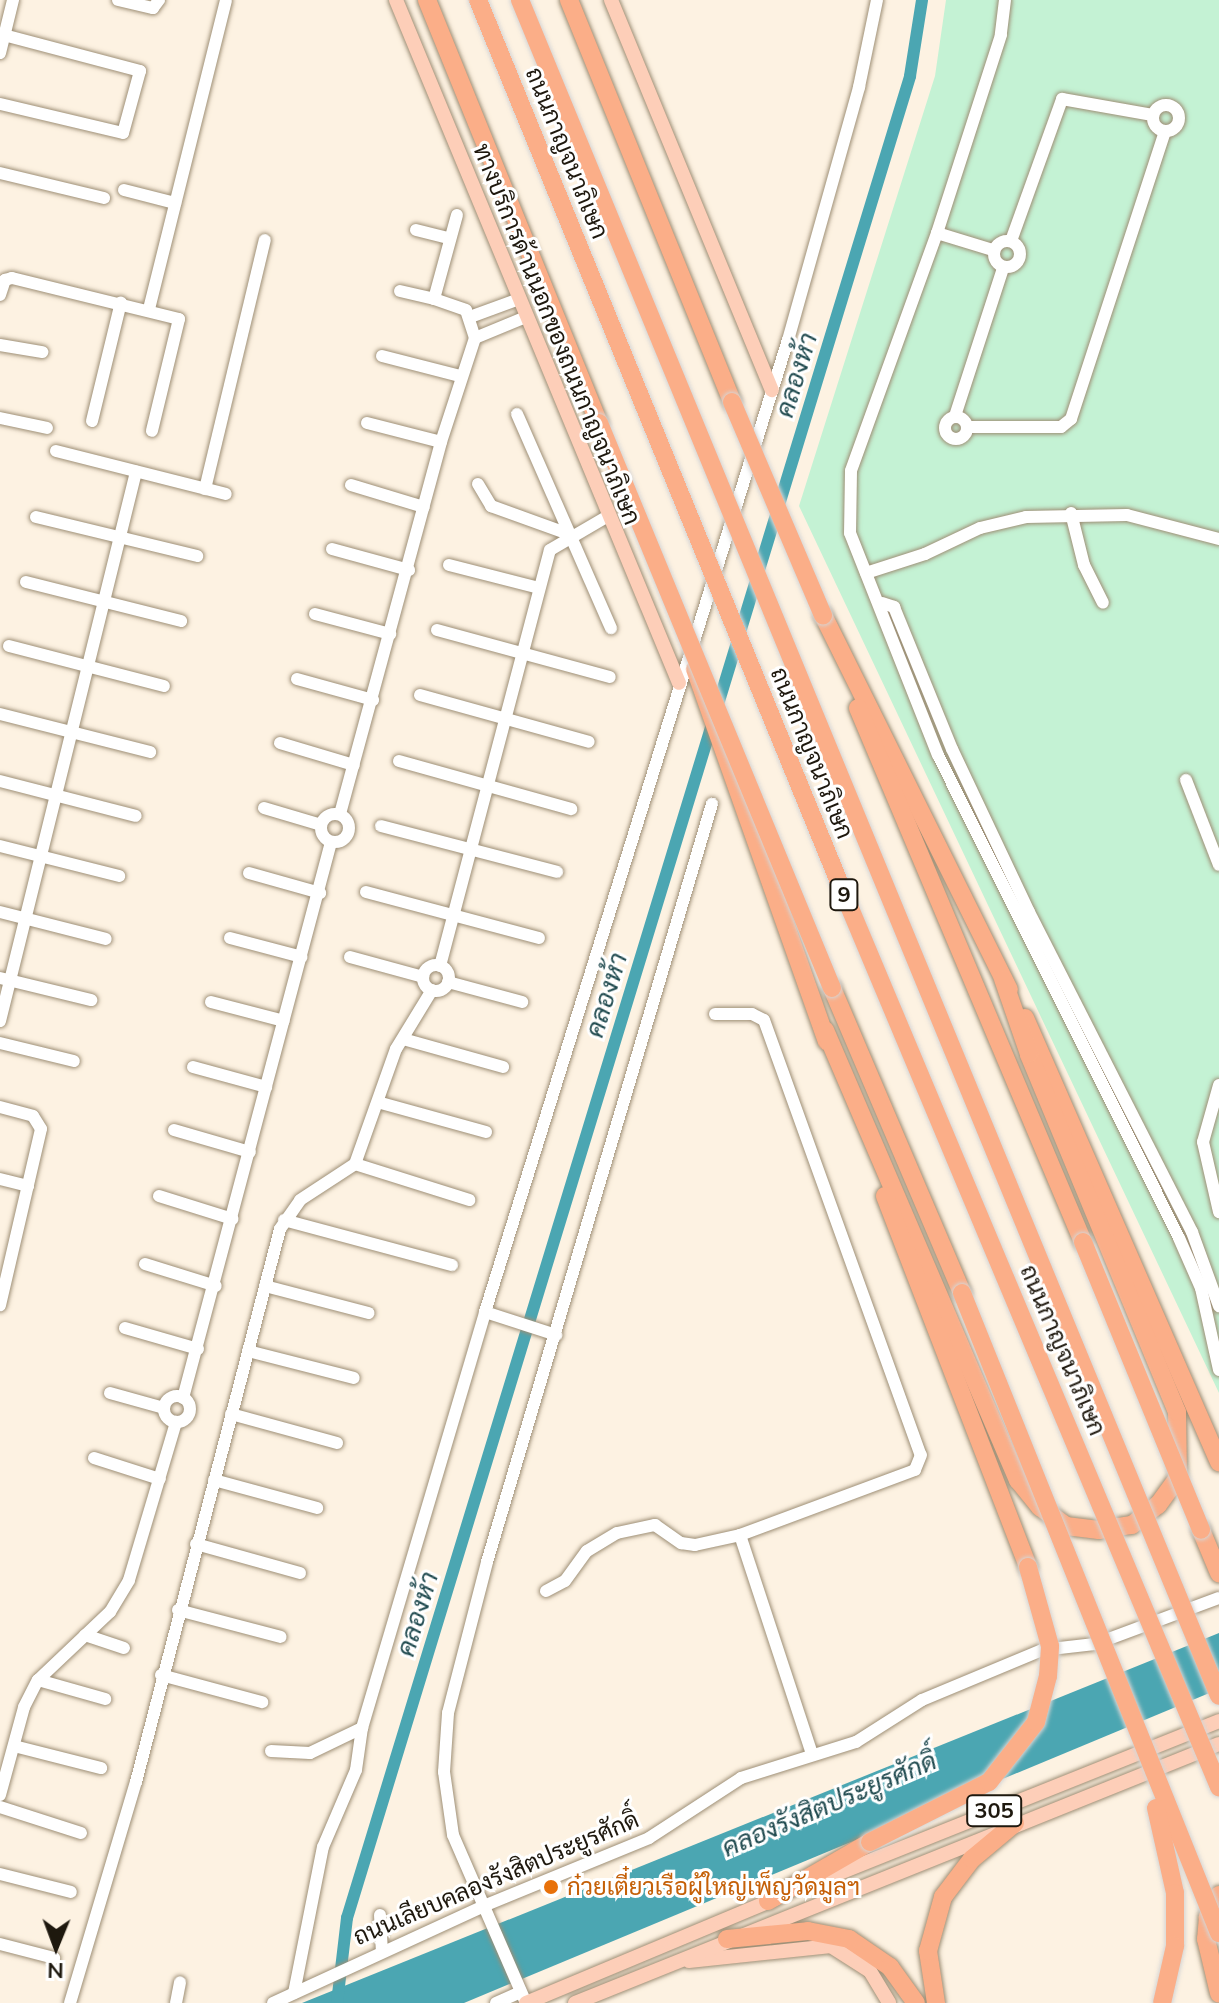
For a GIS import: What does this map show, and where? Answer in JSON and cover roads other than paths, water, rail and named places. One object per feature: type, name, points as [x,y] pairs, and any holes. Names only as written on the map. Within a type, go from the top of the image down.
[{"type":"highway","points":[[427,0],[695,667],[962,1293],[1135,1732],[1219,1933]]},
{"type":"highway","name":"ถนนกาญจนาภิเษก","points":[[478,0],[838,880],[1219,1787]]},
{"type":"highway","name":"ถนนกาญจนาภิเษก","points":[[520,0],[1219,1696]]},
{"type":"highway","points":[[569,0],[823,615],[900,787],[1219,1573]]},
{"type":"highway","points":[[695,667],[811,994],[1028,1567],[1050,1646],[1048,1676],[1036,1722],[989,1782],[870,1842],[768,1901]]},
{"type":"highway","points":[[900,787],[1044,1051],[1219,1463]]},
{"type":"highway","points":[[825,1030],[1018,1480],[1040,1507],[1066,1526],[1099,1530],[1132,1525],[1158,1505],[1178,1477],[1177,1412],[1029,1054],[1003,979]]},
{"type":"highway","points":[[1135,1732],[1175,1893],[1175,1946],[1162,2003]]},
{"type":"highway","points":[[936,2003],[928,1951],[943,1897],[972,1859],[1015,1823]]},
{"type":"highway","points":[[1219,1895],[1208,1917],[1206,1939],[1219,1993]]},
{"type":"highway","points":[[727,1939],[808,1931],[849,1939],[884,1961],[916,2003]]},
{"type":"main road","name":"ทางบริการด้านนอกของถนนกาญจนาภิเษก","points":[[396,0],[679,683]]},
{"type":"main road","points":[[611,0],[772,390]]},
{"type":"main road","name":"305","points":[[523,1997],[1219,1721]]},
{"type":"main road","name":"305","points":[[575,2003],[1015,1823],[1219,1744]]},
{"type":"main road","points":[[664,1965],[831,1946],[870,1971],[889,2003]]},
{"type":"street","points":[[0,53],[2,34],[13,0]]},
{"type":"street","points":[[118,0],[153,8],[159,0]]},
{"type":"street","points":[[149,309],[225,0]]},
{"type":"street","points":[[294,1993],[323,1847],[356,1770],[362,1728],[679,683],[772,390],[855,101],[877,0]]},
{"type":"street","points":[[1005,0],[1001,35],[937,233],[851,471],[850,533],[882,603],[880,613],[938,755],[1179,1238],[1201,1288],[1219,1370]]},
{"type":"street","points":[[0,104],[123,133],[139,75],[136,69],[2,34]]},
{"type":"street","points":[[955,416],[968,427],[1061,427],[1071,419],[1165,132],[1180,119],[1176,109],[1166,105],[1153,115],[1062,99],[1011,241]]},
{"type":"street","points":[[1153,115],[1155,125],[1165,132]]},
{"type":"street","points":[[0,173],[104,198]]},
{"type":"street","points":[[124,190],[175,203]]},
{"type":"street","points":[[434,299],[457,215]]},
{"type":"street","points":[[416,230],[449,238]]},
{"type":"street","points":[[937,233],[993,250]]},
{"type":"street","points":[[205,489],[265,240]]},
{"type":"street","points":[[1011,241],[1020,248],[1020,259],[1013,267],[1003,268],[994,260],[993,250],[1001,242],[1011,241]]},
{"type":"street","points":[[968,427],[965,436],[948,436],[944,428],[955,416],[1003,268]]},
{"type":"street","points":[[0,295],[3,283],[12,278],[149,309],[181,323],[152,431]]},
{"type":"street","points":[[340,814],[409,570],[441,442],[460,376],[475,338],[470,317],[463,308],[400,291]]},
{"type":"street","points":[[470,317],[519,299]]},
{"type":"street","points":[[92,421],[121,302]]},
{"type":"street","points":[[475,338],[526,317]]},
{"type":"street","points":[[0,345],[42,352]]},
{"type":"street","points":[[382,356],[460,376]]},
{"type":"street","points":[[517,414],[611,628]]},
{"type":"street","points":[[0,418],[47,428]]},
{"type":"street","points":[[367,423],[441,442]]},
{"type":"street","points":[[56,451],[226,494]]},
{"type":"street","points":[[0,1021],[5,979],[25,918],[136,472]]},
{"type":"street","points":[[478,484],[491,506],[571,535]]},
{"type":"street","points":[[351,485],[424,507]]},
{"type":"street","points":[[866,573],[925,554],[980,528],[1071,513],[1127,515],[1219,539]]},
{"type":"street","points":[[1071,513],[1084,565],[1103,603]]},
{"type":"street","points":[[448,982],[440,966],[550,550],[608,516]]},
{"type":"street","points":[[36,517],[197,556]]},
{"type":"street","points":[[332,549],[409,570]]},
{"type":"street","points":[[449,565],[539,588]]},
{"type":"street","points":[[26,582],[181,621]]},
{"type":"street","points":[[882,603],[894,607],[952,749],[1192,1232],[1219,1306]]},
{"type":"street","points":[[315,614],[390,634]]},
{"type":"street","points":[[437,630],[610,677]]},
{"type":"street","points":[[9,646],[164,686]]},
{"type":"street","points":[[297,679],[373,700]]},
{"type":"street","points":[[420,695],[589,742]]},
{"type":"street","points":[[0,714],[150,752]]},
{"type":"street","points":[[280,743],[354,765]]},
{"type":"street","points":[[399,761],[571,809]]},
{"type":"street","points":[[1186,780],[1219,865]]},
{"type":"street","points":[[0,781],[136,816]]},
{"type":"street","points":[[496,2003],[523,1997],[453,1835],[444,1744],[474,1610],[551,1333],[712,804]]},
{"type":"street","points":[[264,808],[321,825]]},
{"type":"street","points":[[340,814],[348,820],[349,833],[331,842],[323,836],[321,825],[327,816],[340,814]]},
{"type":"street","points":[[381,826],[557,872]]},
{"type":"street","points":[[0,1795],[38,1680],[110,1612],[129,1580],[176,1422],[189,1414],[183,1398],[216,1286],[331,842]]},
{"type":"street","points":[[0,846],[119,876]]},
{"type":"street","points":[[249,873],[320,893]]},
{"type":"street","points":[[366,892],[539,938]]},
{"type":"street","points":[[0,912],[106,939]]},
{"type":"street","points":[[230,938],[302,957]]},
{"type":"street","points":[[350,957],[423,977],[432,990]]},
{"type":"street","points":[[423,977],[429,967],[440,966]]},
{"type":"street","points":[[5,979],[91,1000]]},
{"type":"street","points":[[70,2003],[136,1782],[178,1610],[284,1220],[300,1200],[355,1164],[381,1103],[392,1058],[432,990],[448,982],[522,1002]]},
{"type":"street","points":[[211,1002],[284,1021]]},
{"type":"street","points":[[1066,1012],[1079,1005]]},
{"type":"street","points":[[546,1591],[565,1581],[587,1551],[617,1533],[655,1525],[681,1543],[695,1545],[740,1535],[915,1470],[921,1455],[764,1020],[752,1014],[715,1014]]},
{"type":"street","points":[[403,1039],[503,1067]]},
{"type":"street","points":[[0,1043],[74,1061]]},
{"type":"street","points":[[193,1067],[266,1087]]},
{"type":"street","points":[[1219,1085],[1203,1142],[1219,1212]]},
{"type":"street","points":[[381,1103],[486,1132]]},
{"type":"street","points":[[0,1107],[33,1116],[40,1124],[28,1186],[6,1249],[0,1305]]},
{"type":"street","points":[[174,1130],[250,1152]]},
{"type":"street","points":[[355,1164],[469,1200]]},
{"type":"street","points":[[0,1179],[28,1186]]},
{"type":"street","points":[[159,1196],[233,1219]]},
{"type":"street","points":[[284,1220],[452,1265]]},
{"type":"street","points":[[1179,1238],[1192,1232]]},
{"type":"street","points":[[145,1264],[216,1286]]},
{"type":"street","points":[[265,1286],[369,1313]]},
{"type":"street","points":[[489,1313],[551,1333]]},
{"type":"street","points":[[125,1328],[198,1349]]},
{"type":"street","points":[[248,1351],[354,1378]]},
{"type":"street","points":[[110,1393],[164,1408],[176,1422]]},
{"type":"street","points":[[164,1408],[170,1398],[183,1398]]},
{"type":"street","points":[[231,1414],[337,1443]]},
{"type":"street","points":[[94,1458],[160,1479]]},
{"type":"street","points":[[214,1480],[317,1508]]},
{"type":"street","points":[[740,1535],[812,1754]]},
{"type":"street","points":[[196,1544],[300,1573]]},
{"type":"street","name":"ถนนเลียบคลองรังสิตประยูรศักดิ์","points":[[273,2003],[382,1951],[488,1910],[649,1838],[730,1784],[812,1754],[856,1742],[888,1716],[922,1700],[1042,1650],[1095,1644],[1219,1598]]},
{"type":"street","points":[[178,1610],[281,1637]]},
{"type":"street","points":[[85,1635],[124,1648]]},
{"type":"street","points":[[161,1675],[262,1702]]},
{"type":"street","points":[[38,1680],[105,1699]]},
{"type":"street","points":[[271,1751],[310,1753],[362,1728]]},
{"type":"street","points":[[14,1746],[101,1768]]},
{"type":"street","points":[[0,1807],[81,1833]]},
{"type":"street","points":[[0,1874],[71,1892]]},
{"type":"street","points":[[380,1915],[382,1951]]},
{"type":"street","points":[[0,1944],[54,1958]]},
{"type":"street","points":[[176,2003],[180,1982]]},
{"type":"water","name":"คลองรังสิตประยูรศักดิ์","points":[[1219,1633],[1219,1689],[464,2003],[302,2003]]},
{"type":"waterway","name":"คลองห้า","points":[[337,2003],[347,1918],[910,76],[922,0]]},
{"type":"place","name":"ก๋วยเตี๋ยวเรือผู้ใหญ่เพ็ญวัดมูลฯ","points":[[551,1887]]}]
